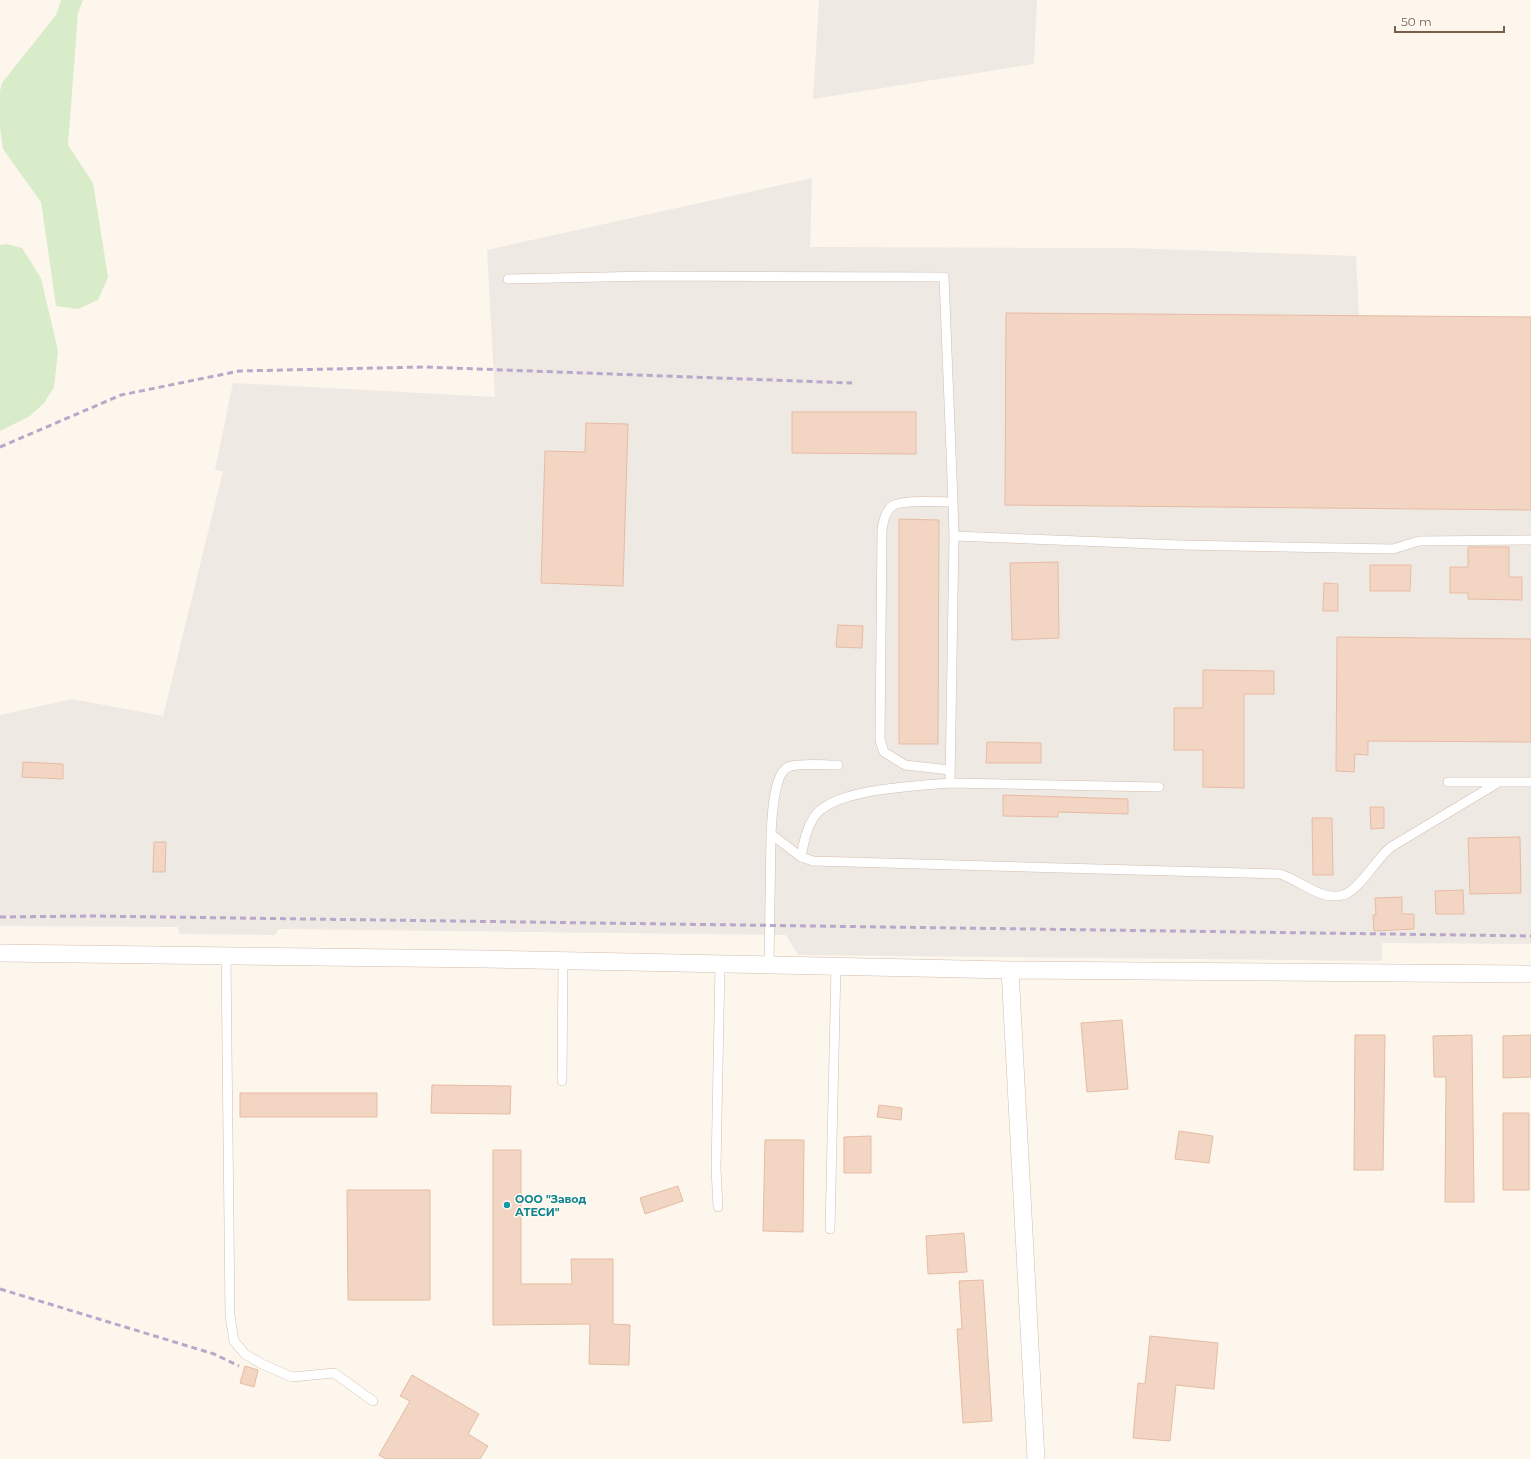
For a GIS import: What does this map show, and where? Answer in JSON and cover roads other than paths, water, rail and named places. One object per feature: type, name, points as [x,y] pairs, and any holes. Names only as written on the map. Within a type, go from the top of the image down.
[{"type":"street","points":[[0,953],[563,961],[1010,970],[1531,974]]},
{"type":"street","points":[[1010,970],[1036,1459]]},
{"type":"lane","points":[[508,279],[652,276],[944,277],[954,536],[950,783]]},
{"type":"lane","points":[[950,770],[905,765],[884,752],[880,740],[882,530],[885,518],[891,507],[900,503],[953,502]]},
{"type":"lane","points":[[954,536],[1181,545],[1393,549],[1419,541],[1531,540]]},
{"type":"lane","points":[[769,966],[771,834],[775,790],[782,770],[790,766],[838,765]]},
{"type":"lane","points":[[1448,782],[1531,782]]},
{"type":"lane","points":[[771,834],[801,857],[813,861],[1280,874],[1291,877],[1323,895],[1336,896],[1348,893],[1379,857],[1391,846],[1499,782]]},
{"type":"lane","points":[[801,857],[806,833],[815,815],[834,802],[866,792],[950,783],[1160,787]]},
{"type":"lane","points":[[226,956],[230,1316],[234,1341],[245,1354],[262,1364],[292,1377],[334,1373],[373,1401]]},
{"type":"lane","points":[[562,1081],[563,961]]},
{"type":"lane","points":[[718,1207],[716,1169],[720,965]]},
{"type":"lane","points":[[830,1229],[836,967]]},
{"type":"railway","points":[[0,447],[121,395],[239,371],[424,367],[852,383]]},
{"type":"railway","points":[[0,917],[93,916],[1531,936]]},
{"type":"railway","points":[[0,1289],[214,1354],[239,1366]]},
{"type":"place","name":"ООО \"Завод АТЕСИ\"","points":[[507,1205]]}]
